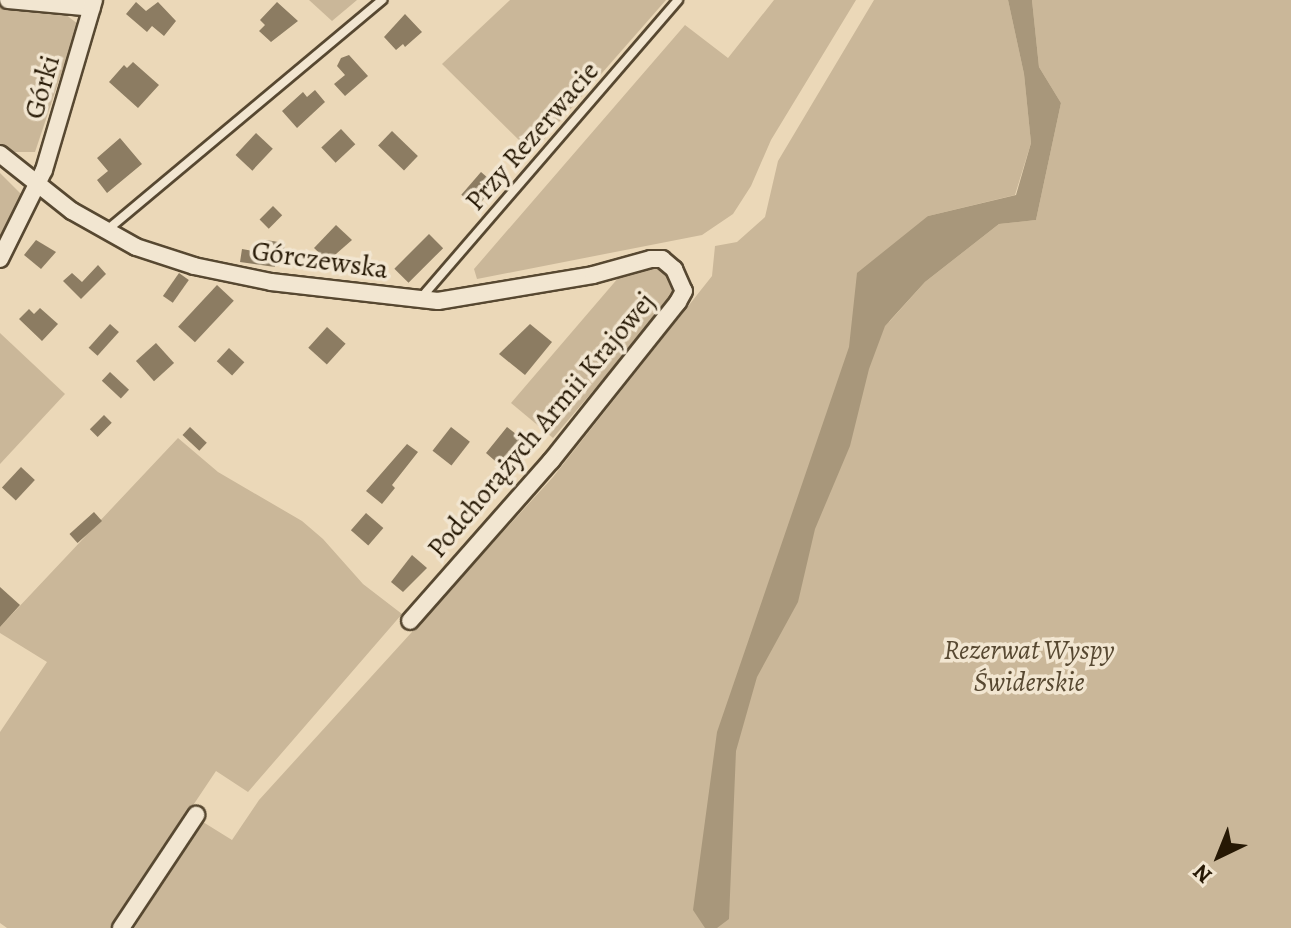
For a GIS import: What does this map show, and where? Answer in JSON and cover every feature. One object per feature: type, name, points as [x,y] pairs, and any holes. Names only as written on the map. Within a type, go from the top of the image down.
[{"type":"street","points":[[8,0],[93,4]]},
{"type":"street","name":"Górki","points":[[0,259],[44,170],[93,4]]},
{"type":"street","name":"Górczewska","points":[[0,154],[36,186],[105,232],[157,255],[271,282],[419,300],[469,296],[662,259]]},
{"type":"street","name":"Podchorążych Armii Krajowej","points":[[410,621],[551,461],[678,302],[684,291],[681,278],[662,259]]},
{"type":"street","points":[[121,928],[196,815]]},
{"type":"lane","points":[[105,232],[382,0]]},
{"type":"lane","name":"Przy Rezerwacie","points":[[419,300],[678,0]]},
{"type":"green space","points":[[309,0],[357,0],[332,21]]},
{"type":"green space","points":[[510,0],[666,0],[532,153],[442,64]]},
{"type":"green space","points":[[774,0],[856,0],[771,140],[751,186],[733,214],[702,235],[477,279],[474,269],[685,25],[728,58]]},
{"type":"green space","name":"Rezerwat Wyspy Świderskie","points":[[874,0],[1008,0],[1024,74],[1031,143],[1015,195],[928,216],[889,322],[925,282],[999,224],[1036,220],[1061,103],[1039,67],[1032,0],[1291,0],[1291,928],[134,928],[203,822],[232,840],[259,800],[553,477],[712,276],[715,246],[737,242],[765,217],[778,161]]},
{"type":"green space","points":[[0,7],[61,11],[78,24],[35,152],[6,152],[0,146]]},
{"type":"green space","points":[[0,173],[24,197],[0,248]]},
{"type":"green space","points":[[658,267],[678,291],[553,438],[511,403],[619,277]]},
{"type":"green space","points":[[0,333],[65,394],[0,464]]},
{"type":"green space","points":[[178,438],[218,472],[302,521],[323,539],[363,584],[402,614],[248,792],[216,771],[111,928],[7,928],[0,923],[0,732],[47,662],[0,633],[0,627]]},
{"type":"shaded area","points":[[1008,0],[1032,0],[1039,67],[1061,103],[1036,220],[999,224],[925,282],[885,326],[869,369],[850,446],[815,529],[798,602],[757,677],[736,751],[729,919],[717,928],[705,928],[693,910],[717,732],[849,347],[857,273],[928,216],[1016,195],[1031,143],[1024,74]]},
{"type":"building","points":[[136,2],[146,11],[158,2],[176,21],[164,36],[152,26],[147,32],[126,14]]},
{"type":"building","points":[[277,2],[298,21],[271,42],[259,31],[265,25],[260,20]]},
{"type":"building","points":[[405,14],[422,32],[405,47],[403,44],[396,50],[384,37]]},
{"type":"building","points":[[349,55],[368,76],[345,96],[334,84],[345,75],[337,66],[341,58]]},
{"type":"building","points":[[133,62],[159,85],[138,108],[109,82],[124,65],[127,68]]},
{"type":"building","points":[[315,90],[325,102],[297,128],[282,111],[303,92],[307,97]]},
{"type":"building","points":[[341,129],[355,144],[336,163],[321,147]]},
{"type":"building","points":[[392,131],[418,156],[404,170],[378,145]]},
{"type":"building","points":[[256,133],[273,149],[252,171],[236,155]]},
{"type":"building","points":[[120,138],[142,164],[107,193],[97,180],[108,171],[97,158]]},
{"type":"building","points":[[481,172],[496,185],[476,208],[461,195]]},
{"type":"building","points":[[273,206],[282,215],[269,229],[260,219]]},
{"type":"building","points":[[336,225],[352,240],[328,261],[314,248]]},
{"type":"building","points":[[429,234],[443,248],[408,283],[394,269]]},
{"type":"building","points":[[36,240],[56,252],[41,269],[24,255]]},
{"type":"building","points":[[266,240],[285,243],[283,257],[276,255],[275,267],[240,262],[242,249],[264,253]]},
{"type":"building","points":[[98,265],[106,274],[81,299],[63,281],[72,273],[82,282]]},
{"type":"building","points":[[179,273],[189,280],[173,303],[163,296]]},
{"type":"building","points":[[217,285],[234,301],[195,342],[178,327]]},
{"type":"building","points":[[40,308],[58,324],[42,341],[19,319],[29,309],[34,314]]},
{"type":"building","points":[[110,324],[119,332],[98,356],[89,348]]},
{"type":"building","points":[[530,324],[552,342],[525,375],[499,354]]},
{"type":"building","points":[[327,327],[346,344],[327,365],[308,348]]},
{"type":"building","points":[[156,343],[174,363],[154,381],[136,361]]},
{"type":"building","points":[[229,348],[244,362],[232,375],[217,361]]},
{"type":"building","points":[[110,372],[129,390],[121,399],[102,381]]},
{"type":"building","points":[[104,415],[112,423],[98,437],[90,429]]},
{"type":"building","points":[[190,427],[207,443],[199,451],[182,435]]},
{"type":"building","points":[[451,427],[470,442],[451,465],[433,451]]},
{"type":"building","points":[[507,427],[521,438],[511,449],[522,458],[509,473],[486,453]]},
{"type":"building","points":[[407,444],[418,452],[392,485],[395,488],[382,504],[366,491]]},
{"type":"building","points":[[21,467],[35,480],[16,500],[2,487]]},
{"type":"building","points":[[94,512],[102,521],[78,543],[69,534]]},
{"type":"building","points":[[366,513],[383,528],[368,545],[351,530]]},
{"type":"building","points":[[412,555],[427,568],[403,592],[391,582]]},
{"type":"building","points":[[0,587],[20,605],[0,627]]}]
